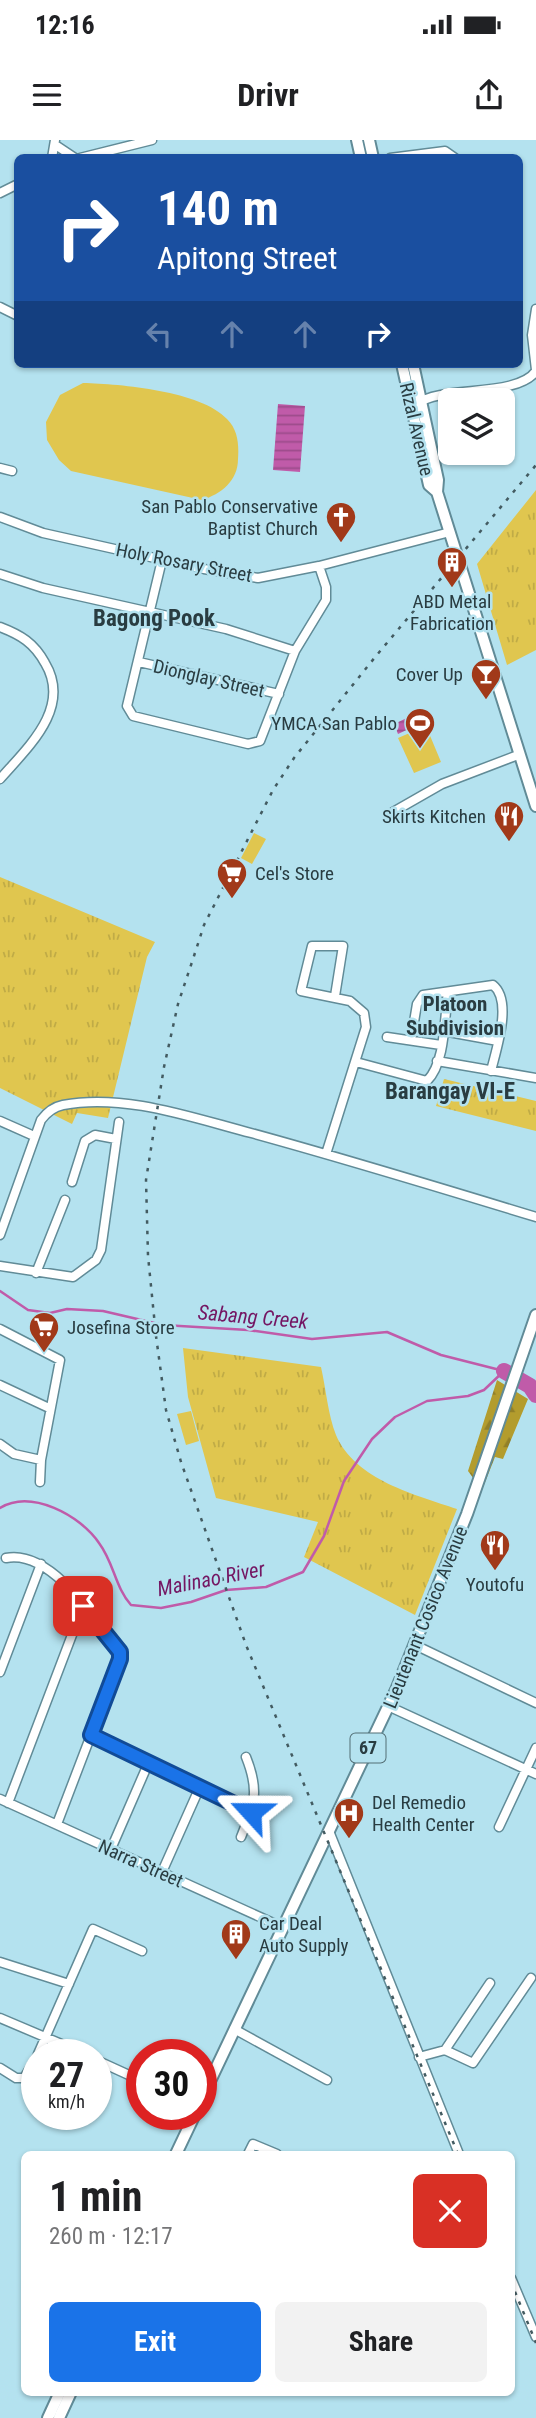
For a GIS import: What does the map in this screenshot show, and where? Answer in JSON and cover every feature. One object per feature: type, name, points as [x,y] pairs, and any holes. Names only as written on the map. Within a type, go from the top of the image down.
[{"type":"main road","name":"Rizal Avenue","points":[[403,368],[438,480],[437,492],[536,806]]},
{"type":"main road","name":"Rizal Avenue","points":[[413,368],[416,405]]},
{"type":"main road","name":"Lieutenant Cosico Avenue","points":[[217,2065],[415,1645],[481,1475],[536,1315]]},
{"type":"main road","points":[[177,2151],[187,2130]]},
{"type":"main road","points":[[48,2418],[58,2396]]},
{"type":"main road","points":[[59,2418],[69,2396]]},
{"type":"street","points":[[94,154],[152,140]]},
{"type":"street","points":[[56,143],[72,154]]},
{"type":"street","points":[[421,154],[445,151],[449,154]]},
{"type":"street","points":[[416,405],[512,384],[532,377],[536,370],[532,335],[536,309]]},
{"type":"street","points":[[0,468],[12,471]]},
{"type":"street","name":"Holy Rosary Street","points":[[0,517],[43,533],[258,578],[319,566],[450,532]]},
{"type":"street","points":[[162,559],[127,706],[129,712],[133,716],[248,744],[260,741],[295,651],[326,600],[326,587],[319,566]]},
{"type":"street","points":[[0,574],[43,588],[255,636],[295,651]]},
{"type":"street","points":[[0,627],[29,640],[50,671],[55,684],[51,714],[0,779]]},
{"type":"street","name":"Dionglay Street","points":[[139,662],[279,694]]},
{"type":"street","points":[[393,812],[442,784],[518,755]]},
{"type":"street","points":[[326,1153],[366,1027],[364,1013],[350,1001],[301,991],[313,946],[343,946],[335,996]]},
{"type":"street","points":[[411,1040],[419,999],[423,995],[448,993],[489,984],[497,988],[502,1023],[491,1071]]},
{"type":"street","points":[[356,1062],[427,1081],[441,1045],[448,993]]},
{"type":"street","points":[[443,1031],[498,1041]]},
{"type":"street","points":[[387,1037],[441,1045]]},
{"type":"street","points":[[436,1061],[536,1078]]},
{"type":"street","points":[[0,1235],[41,1120],[54,1108],[63,1105],[124,1104],[326,1153],[536,1217]]},
{"type":"street","points":[[0,1121],[34,1136]]},
{"type":"street","points":[[0,1266],[72,1277],[96,1260],[101,1250],[119,1122]]},
{"type":"street","points":[[72,1182],[85,1141],[95,1135],[116,1139]]},
{"type":"street","points":[[36,1273],[65,1200]]},
{"type":"street","points":[[0,1329],[60,1360],[41,1460],[40,1482]]},
{"type":"street","points":[[0,1385],[50,1408]]},
{"type":"street","points":[[0,1444],[14,1454]]},
{"type":"street","points":[[0,1454],[41,1460]]},
{"type":"street","points":[[6,1558],[20,1555],[41,1564],[83,1606],[120,1652],[120,1659],[57,1824]]},
{"type":"street","points":[[0,1672],[41,1564]]},
{"type":"street","points":[[4,1801],[83,1606]]},
{"type":"street","points":[[415,1645],[536,1703]]},
{"type":"street","points":[[388,1706],[536,1774]]},
{"type":"street","points":[[91,1735],[251,1812]]},
{"type":"street","points":[[499,1827],[536,1748]]},
{"type":"street","points":[[242,1837],[256,1786],[246,1757]]},
{"type":"street","points":[[111,1849],[148,1764]]},
{"type":"street","points":[[162,1872],[199,1789]]},
{"type":"street","name":"Narra Street","points":[[4,1801],[282,1927]]},
{"type":"street","points":[[329,1830],[458,2151]]},
{"type":"street","points":[[46,2037],[93,1929],[142,1951]]},
{"type":"street","points":[[0,1962],[69,1984]]},
{"type":"street","points":[[419,2057],[445,2050],[473,2063],[531,1978]]},
{"type":"street","points":[[445,2050],[490,1983]]},
{"type":"street","points":[[0,2018],[51,2039]]},
{"type":"street","points":[[234,2029],[327,2080]]},
{"type":"street","points":[[0,2068],[16,2078],[21,2078]]},
{"type":"street","points":[[250,2151],[253,2144],[269,2151]]},
{"type":"street","points":[[515,2287],[536,2337]]},
{"type":"green space","points":[[83,383],[160,391],[215,409],[231,423],[237,438],[237,467],[232,480],[216,494],[202,500],[71,471],[59,460],[47,440],[46,422],[60,395]]},
{"type":"green space","points":[[536,490],[536,650],[507,665],[477,564]]},
{"type":"green space","name":"YMCA San Pablo","points":[[426,726],[441,762],[414,773],[398,738]]},
{"type":"green space","points":[[254,833],[266,839],[252,864],[241,858]]},
{"type":"green space","points":[[0,877],[155,942],[147,957],[108,1118],[77,1113],[72,1124],[0,1088]]},
{"type":"green space","points":[[444,1079],[536,1101],[536,1131],[436,1106]]},
{"type":"green space","points":[[183,1348],[321,1367],[336,1435],[357,1464],[388,1484],[457,1509],[415,1615],[304,1557],[318,1522],[216,1498],[188,1397]]},
{"type":"green space","points":[[497,1380],[528,1399],[503,1459],[495,1457],[482,1490],[468,1471]]},
{"type":"green space","points":[[191,1411],[199,1441],[186,1445],[177,1414]]},
{"type":"shaded area","points":[[278,404],[305,406],[300,472],[273,470]]},
{"type":"shaded area","points":[[424,710],[428,720],[398,734],[394,724]]},
{"type":"waterway","name":"Sabang Creek","points":[[0,1291],[28,1310],[50,1313],[67,1309],[103,1311],[163,1325],[248,1330],[312,1339],[387,1332],[441,1355],[504,1371]]},
{"type":"waterway","name":"Malinao River","points":[[0,1508],[12,1503],[40,1503],[80,1523],[104,1551],[121,1591],[131,1605],[161,1608],[191,1602],[226,1590],[266,1587],[303,1572],[324,1536],[344,1481],[372,1439],[395,1417],[427,1401],[468,1396],[484,1390],[504,1371]]},
{"type":"waterway","points":[[504,1371],[530,1386],[536,1395]]},
{"type":"railway","points":[[457,2151],[246,1645],[181,1462],[166,1410],[156,1336],[148,1256],[146,1180],[164,1067],[178,1004],[204,925],[273,790],[294,758],[376,656],[536,465]]},
{"type":"railway","points":[[515,2292],[536,2343]]},
{"type":"place","name":"San Pablo Conservative Baptist Church","points":[[341,544]]},
{"type":"place","name":"ABD Metal Fabrication","points":[[452,589]]},
{"type":"place","name":"Cover Up","points":[[486,701]]},
{"type":"place","name":"YMCA San Pablo","points":[[420,750]]},
{"type":"place","name":"Skirts Kitchen","points":[[509,843]]},
{"type":"place","name":"Cel's Store","points":[[232,900]]},
{"type":"place","name":"Josefina Store","points":[[44,1354]]},
{"type":"place","name":"Youtofu","points":[[495,1572]]},
{"type":"place","name":"Del Remedio Health Center","points":[[349,1840]]},
{"type":"place","name":"Car Deal Auto Supply","points":[[236,1961]]},
{"type":"district","name":"Bagong Pook","points":[[154,618]]},
{"type":"district","name":"Platoon Subdivision","points":[[455,1016]]},
{"type":"district","name":"Barangay VI-E","points":[[450,1091]]},
{"type":"route","points":[[83,1606],[120,1652],[120,1659],[91,1735],[251,1812]]}]
